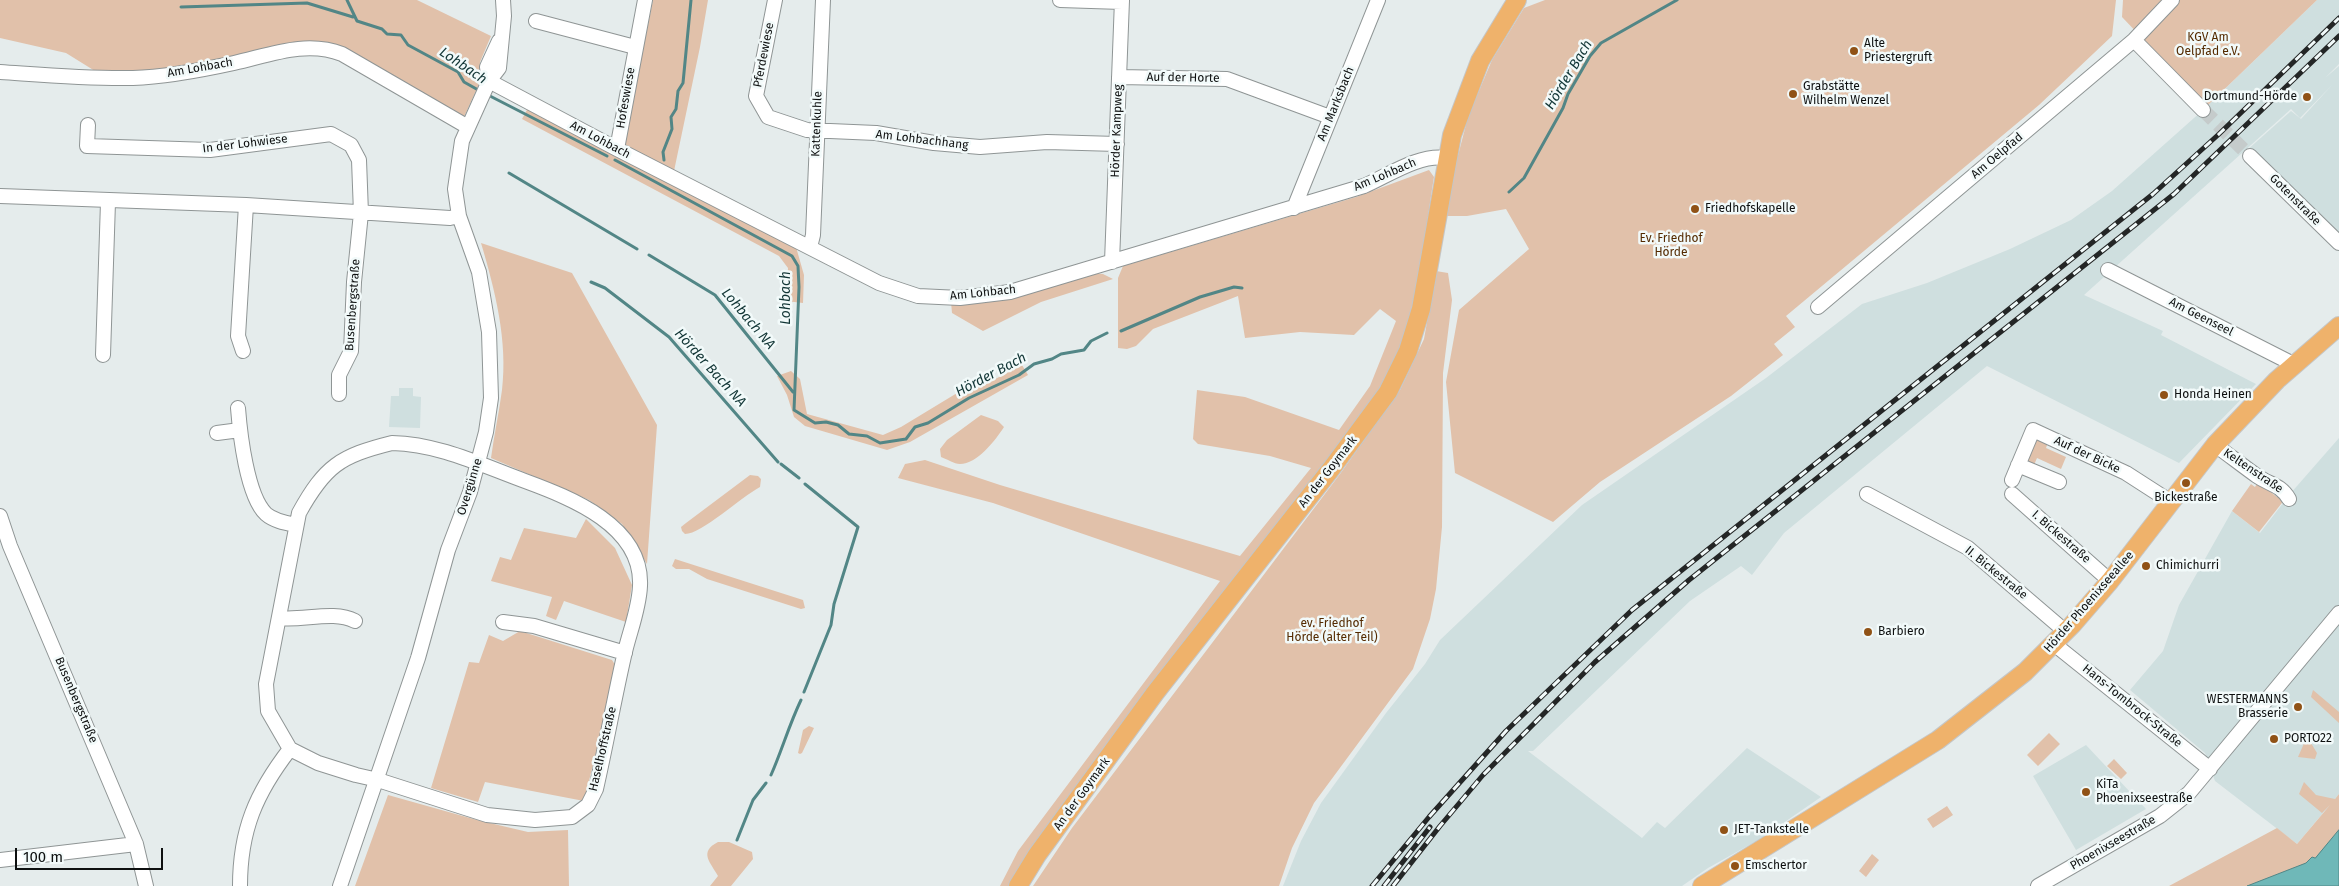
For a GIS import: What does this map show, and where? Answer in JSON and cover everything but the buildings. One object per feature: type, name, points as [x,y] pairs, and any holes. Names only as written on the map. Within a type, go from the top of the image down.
[{"type":"main road","name":"An der Goymark","points":[[1018,886],[1037,855],[1150,700],[1331,469],[1388,392],[1408,351],[1421,309],[1446,158],[1470,82],[1500,25],[1516,0]]},
{"type":"main road","name":"Hörder Phoenixseeallee","points":[[1702,886],[1938,740],[2025,672],[2060,638],[2110,581],[2215,445],[2295,365],[2339,326]]},
{"type":"street","name":"Overgünne","points":[[340,886],[378,780],[418,658],[448,550],[470,492],[486,432],[491,398],[489,332],[478,272],[459,216],[455,190],[457,165],[468,126],[485,89],[499,68],[504,16],[503,0]]},
{"type":"street","name":"Hofeswiese","points":[[617,149],[645,0]]},
{"type":"street","name":"Pferdewiese","points":[[775,0],[758,78],[756,96],[768,117],[793,127],[807,130],[816,129]]},
{"type":"street","name":"Kattenkuhle","points":[[810,247],[813,234],[823,0]]},
{"type":"street","points":[[1060,0],[1122,1]]},
{"type":"street","name":"Am Marksbach","points":[[1294,208],[1378,0]]},
{"type":"street","name":"Am Oelpfad","points":[[1818,307],[2134,40],[2172,0]]},
{"type":"street","name":"Hörder Kampweg","points":[[1112,262],[1122,1]]},
{"type":"street","points":[[536,21],[635,47]]},
{"type":"street","points":[[2134,40],[2203,110]]},
{"type":"street","name":"Am Lohbach","points":[[0,72],[92,79],[133,78],[232,63],[293,49],[324,49],[342,54],[468,126]]},
{"type":"street","name":"Auf der Horte","points":[[1119,77],[1227,79],[1330,117]]},
{"type":"street","name":"Am Lohbach","points":[[485,89],[617,149],[879,283],[918,296],[960,298],[1010,292],[1364,186],[1419,160],[1435,156],[1446,158]]},
{"type":"street","name":"In der Lohwiese","points":[[88,125],[87,146],[178,150],[210,150],[330,134],[350,145],[359,160],[361,213]]},
{"type":"street","name":"Am Lohbachhang","points":[[816,129],[876,133],[934,144],[980,147],[1047,142],[1117,144]]},
{"type":"street","name":"Gotenstraße","points":[[2250,156],[2339,244]]},
{"type":"street","points":[[0,196],[108,202],[246,205],[450,218],[459,216]]},
{"type":"street","points":[[103,354],[108,202]]},
{"type":"street","points":[[243,351],[238,336],[246,205]]},
{"type":"street","name":"Busenbergstraße","points":[[339,394],[340,375],[351,351],[354,282],[361,213]]},
{"type":"street","name":"Am Geenseel","points":[[2108,270],[2295,365]]},
{"type":"street","points":[[238,408],[246,467],[260,504],[266,514],[296,525]]},
{"type":"street","points":[[216,433],[240,430]]},
{"type":"street","name":"Auf der Bicke","points":[[2012,480],[2033,430],[2126,474],[2171,502]]},
{"type":"street","name":"Haselhoffstraße","points":[[392,443],[415,443],[439,448],[477,463],[559,494],[587,508],[618,533],[637,562],[640,584],[636,612],[624,654],[596,790],[588,805],[572,817],[535,820],[488,815],[318,763],[290,749],[271,719],[266,701],[266,680],[299,513],[312,490],[323,477],[351,454],[392,443]]},
{"type":"street","name":"Keltenstraße","points":[[2215,445],[2260,478],[2271,482],[2285,492],[2289,499]]},
{"type":"street","points":[[2018,465],[2059,482]]},
{"type":"street","name":"II. Bickestraße","points":[[1867,494],[1968,548],[2060,638]]},
{"type":"street","name":"I. Bickestraße","points":[[2012,494],[2110,581]]},
{"type":"street","name":"Busenbergstraße","points":[[0,516],[5,547],[136,844],[146,886]]},
{"type":"street","name":"Phoenixseestraße","points":[[2038,886],[2167,812],[2189,793],[2339,613]]},
{"type":"street","points":[[279,618],[292,620],[346,617],[355,622]]},
{"type":"street","points":[[504,622],[534,626],[624,654]]},
{"type":"street","name":"Hans-Tombrock-Straße","points":[[2060,638],[2210,769]]},
{"type":"street","points":[[240,886],[240,862],[244,839],[256,801],[265,783],[290,749]]},
{"type":"street","points":[[0,860],[136,844]]},
{"type":"shaded area","points":[[2317,0],[2339,0],[2339,64],[2325,78],[2339,66],[2339,241],[2246,151],[2291,111],[2301,119],[2332,85],[2300,118],[2291,109],[2084,295],[2163,331],[2161,335],[2256,384],[2179,463],[1987,366],[1784,533],[1752,575],[1741,566],[1690,601],[1533,751],[1528,751],[1642,838],[1657,822],[1665,828],[1747,748],[1821,797],[1760,839],[1708,868],[1682,886],[1283,886],[1301,841],[1321,803],[1386,713],[1425,664],[1440,640],[1582,505],[1766,378],[1862,304],[1927,283],[2010,249],[2071,220],[2112,191],[2203,110]]},
{"type":"shaded area","points":[[399,388],[413,388],[413,396],[421,397],[420,428],[389,427],[391,396],[399,396]]},
{"type":"shaded area","points":[[2339,438],[2339,794],[2297,844],[2215,781],[2205,753],[2130,690],[2163,651],[2179,605],[2232,511],[2260,533],[2290,494]]},
{"type":"shaded area","name":"KiTa Phoenixseestraße","points":[[2086,745],[2146,809],[2076,850],[2033,776]]},
{"type":"green space","points":[[0,0],[417,0],[491,36],[480,62],[479,84],[464,117],[338,48],[163,71],[103,76],[66,53],[0,38]]},
{"type":"green space","points":[[653,0],[708,0],[674,171],[624,144]]},
{"type":"green space","name":"Ev. Friedhof Hörde","points":[[1545,0],[2116,0],[2112,36],[2039,105],[1786,316],[1795,327],[1774,344],[1783,355],[1731,396],[1600,482],[1553,522],[1455,473],[1446,382],[1459,310],[1529,249],[1506,209],[1467,216],[1447,216],[1455,167],[1468,117],[1492,60],[1524,8]]},
{"type":"green space","name":"KGV Am Oelpfad e.V.","points":[[2123,0],[2317,0],[2207,106],[2122,17]]},
{"type":"green space","points":[[528,108],[796,247],[804,275],[803,303],[786,301],[788,268],[779,256],[522,119]]},
{"type":"green space","points":[[1429,170],[1434,177],[1414,302],[1403,342],[1385,380],[1343,442],[1300,493],[1029,850],[1010,886],[1000,886],[1018,851],[1220,581],[993,503],[898,478],[905,464],[925,460],[1000,485],[1240,556],[1311,468],[1270,456],[1198,444],[1193,439],[1197,390],[1245,397],[1339,430],[1370,386],[1396,321],[1380,309],[1354,335],[1300,332],[1245,338],[1238,296],[1153,329],[1136,346],[1127,349],[1118,348],[1118,278],[1123,266],[1356,197]]},
{"type":"green space","points":[[481,243],[572,273],[657,425],[647,564],[622,524],[589,500],[491,458],[502,390],[503,353],[499,316]]},
{"type":"green space","name":"ev. Friedhof Hörde (alter Teil)","points":[[1436,271],[1448,273],[1452,300],[1443,373],[1442,527],[1436,589],[1430,619],[1413,669],[1314,803],[1292,848],[1279,886],[1033,886],[1072,828],[1340,474],[1400,390],[1424,339]]},
{"type":"green space","points":[[1090,273],[1103,274],[1113,279],[1041,302],[983,331],[952,313],[951,302]]},
{"type":"green space","points":[[1022,365],[1028,375],[910,442],[887,450],[805,426],[794,417],[787,395],[777,376],[791,371],[800,379],[807,414],[883,435],[901,427],[967,387],[980,387]]},
{"type":"green space","points":[[981,415],[998,421],[1004,427],[985,451],[973,460],[960,464],[941,457],[940,449],[947,440]]},
{"type":"green space","points":[[2039,438],[2049,440],[2046,448],[2066,457],[2061,469],[2037,458],[2034,465],[2027,462],[2025,455],[2034,440]]},
{"type":"green space","points":[[750,475],[758,476],[761,479],[760,487],[701,528],[685,534],[682,531],[681,527]]},
{"type":"green space","points":[[2258,482],[2277,497],[2280,495],[2285,499],[2259,532],[2232,511],[2251,484],[2255,487]]},
{"type":"green space","points":[[586,519],[615,548],[632,585],[626,622],[564,601],[556,620],[546,616],[552,597],[491,581],[500,557],[511,560],[524,528],[576,538]]},
{"type":"green space","points":[[675,559],[803,600],[805,608],[801,609],[707,579],[689,569],[676,569],[672,566]]},
{"type":"green space","points":[[520,631],[612,660],[617,668],[584,801],[485,782],[478,802],[431,788],[469,662],[479,663],[489,635],[503,641]]},
{"type":"green space","points":[[2313,690],[2339,712],[2339,723],[2311,697]]},
{"type":"green space","points":[[809,726],[814,728],[800,754],[798,753],[803,730]]},
{"type":"green space","points":[[2049,733],[2060,744],[2038,766],[2027,755]]},
{"type":"green space","points":[[2308,738],[2317,753],[2315,759],[2298,757]]},
{"type":"green space","points":[[2114,759],[2127,773],[2121,779],[2107,766]]},
{"type":"green space","points":[[2304,782],[2316,795],[2335,799],[2339,794],[2339,886],[2169,886],[2277,828],[2297,844],[2330,805],[2322,813],[2299,794]]},
{"type":"green space","points":[[388,795],[528,832],[568,830],[569,886],[355,886]]},
{"type":"green space","points":[[1947,806],[1953,815],[1933,828],[1927,819]]},
{"type":"green space","points":[[718,842],[729,842],[752,852],[753,859],[731,886],[710,886],[718,876],[707,854],[712,846]]},
{"type":"green space","points":[[1872,854],[1879,860],[1866,877],[1859,871]]},
{"type":"water","points":[[2339,830],[2339,886],[2247,886],[2306,863],[2312,857],[2315,858]]},
{"type":"waterway","name":"Lohbach","points":[[347,0],[357,21],[382,29],[387,34],[401,35],[408,45],[458,72],[464,82],[480,91]]},
{"type":"waterway","points":[[664,160],[663,152],[672,129],[671,117],[676,109],[678,91],[683,83],[691,0]]},
{"type":"waterway","name":"Hörder Bach","points":[[1509,192],[1524,178],[1563,108],[1568,94],[1590,56],[1601,43],[1677,0]]},
{"type":"waterway","name":"Lohbach NA","points":[[181,7],[307,3],[353,17]]},
{"type":"waterway","name":"Lohbach","points":[[488,95],[607,156]]},
{"type":"waterway","name":"Lohbach","points":[[615,160],[792,256],[798,266],[799,287],[794,410],[815,423],[826,422],[838,425],[849,434],[867,436],[880,443],[906,439],[915,427],[928,423],[969,398],[1019,375],[1034,364],[1052,359],[1061,354],[1084,350],[1091,341],[1107,333]]},
{"type":"waterway","points":[[509,173],[637,249]]},
{"type":"waterway","name":"Lohbach NA","points":[[649,255],[715,295],[793,392]]},
{"type":"waterway","name":"Hörder Bach NA","points":[[591,282],[605,288],[669,337],[778,462]]},
{"type":"waterway","name":"Hörder Bach","points":[[1121,331],[1200,297],[1234,287],[1242,288]]},
{"type":"waterway","name":"Hörder Bach NA","points":[[781,464],[799,478]]},
{"type":"waterway","name":"Hörder Bach","points":[[804,692],[831,625],[834,604],[858,527],[805,484]]},
{"type":"waterway","name":"Hörder Bach","points":[[771,775],[801,700]]},
{"type":"waterway","name":"Hörder Bach","points":[[737,840],[753,800],[766,783]]},
{"type":"tunnel","points":[[2203,110],[2250,156]]},
{"type":"railway","points":[[1372,886],[1429,817],[1506,731],[1632,610],[2153,194],[2219,134],[2339,18]]},
{"type":"railway","points":[[1393,886],[1483,775],[1595,662],[1689,580],[2174,194],[2339,36]]},
{"type":"railway","points":[[1384,886],[1430,827]]},
{"type":"place","name":"Alte Priestergruft","points":[[1854,51]]},
{"type":"place","name":"Grabstätte Wilhelm Wenzel","points":[[1793,94]]},
{"type":"place","name":"Dortmund-Hörde","points":[[2307,97]]},
{"type":"place","name":"Friedhofskapelle","points":[[1695,209]]},
{"type":"place","name":"Honda Heinen","points":[[2164,395]]},
{"type":"place","name":"Bickestraße","points":[[2186,483]]},
{"type":"place","name":"Chimichurri","points":[[2146,566]]},
{"type":"place","name":"Barbiero","points":[[1868,632]]},
{"type":"place","name":"WESTERMANNS Brasserie","points":[[2298,707]]},
{"type":"place","name":"PORTO22","points":[[2274,739]]},
{"type":"place","name":"KiTa Phoenixseestraße","points":[[2086,792]]},
{"type":"place","name":"JET-Tankstelle","points":[[1724,830]]},
{"type":"place","name":"Emschertor","points":[[1735,866]]}]
